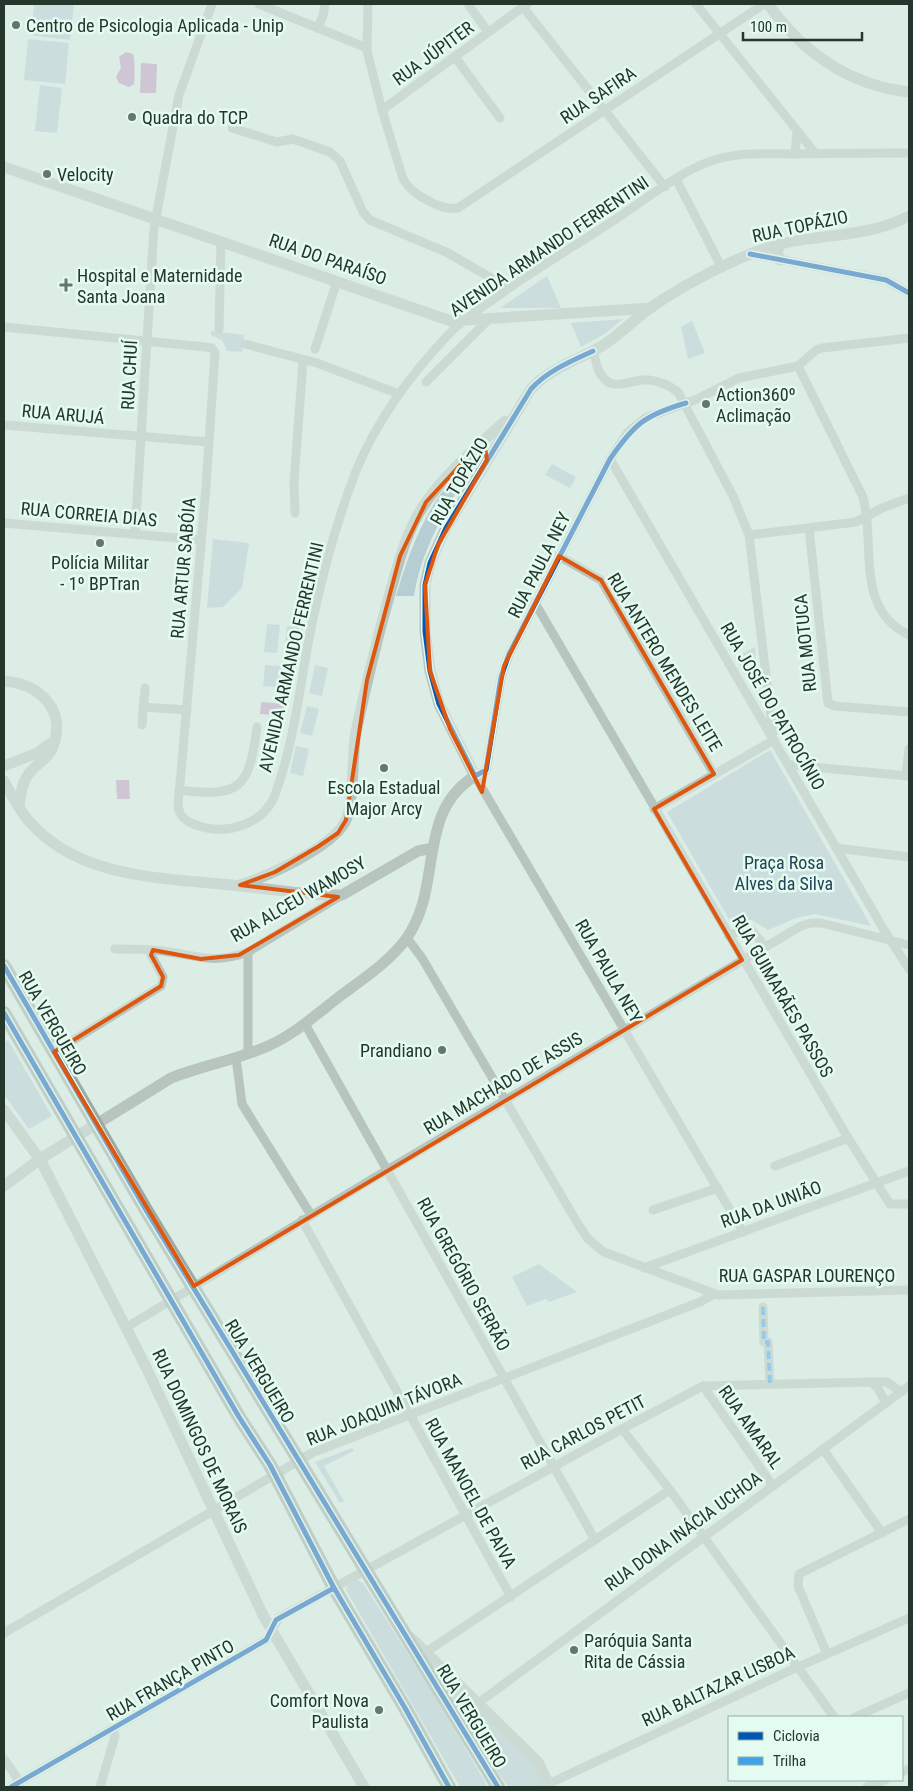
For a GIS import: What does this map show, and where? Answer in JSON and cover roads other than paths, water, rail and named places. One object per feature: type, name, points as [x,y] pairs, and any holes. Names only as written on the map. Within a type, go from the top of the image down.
[{"type":"main road","name":"RUA VERGUEIRO","points":[[4,966],[96,1124],[298,1461],[406,1633],[498,1787]]},
{"type":"main road","points":[[4,1013],[239,1417],[275,1474],[334,1588],[449,1787]]},
{"type":"street","name":"RUA CHUÍ","points":[[135,533],[156,219],[179,95],[212,4]]},
{"type":"street","points":[[259,4],[367,48]]},
{"type":"street","points":[[318,28],[325,4]]},
{"type":"street","points":[[368,4],[367,48],[382,110]]},
{"type":"street","points":[[468,4],[488,32]]},
{"type":"street","points":[[696,4],[815,154]]},
{"type":"street","name":"RUA SAFIRA","points":[[382,110],[407,186],[450,209],[458,208],[764,4]]},
{"type":"street","points":[[768,4],[805,45],[848,76],[869,84],[909,92]]},
{"type":"street","points":[[525,5],[665,187]]},
{"type":"street","name":"RUA JÚPITER","points":[[382,110],[525,5]]},
{"type":"street","points":[[455,57],[500,118]]},
{"type":"street","points":[[232,128],[277,142],[293,139],[330,152],[340,161],[362,212],[370,220],[448,253],[509,288]]},
{"type":"street","points":[[795,154],[797,132]]},
{"type":"street","name":"AVENIDA ARMANDO FERRENTINI","points":[[179,790],[178,806],[181,816],[186,821],[207,829],[219,831],[246,824],[265,810],[274,798],[295,729],[313,619],[349,492],[364,452],[398,394],[449,334],[464,320],[509,288],[702,164],[745,154],[909,153]]},
{"type":"street","name":"RUA DO PARAÍSO","points":[[4,167],[451,321],[464,320],[485,323],[651,308]]},
{"type":"street","points":[[676,179],[722,268]]},
{"type":"street","name":"RUA TOPÁZIO","points":[[475,776],[438,700],[428,657],[424,599],[428,572],[434,553],[515,411],[540,380],[593,350],[651,308],[750,254],[780,244],[877,227],[909,216]]},
{"type":"street","points":[[219,328],[222,242]]},
{"type":"street","points":[[780,244],[777,252],[780,260]]},
{"type":"street","points":[[750,254],[886,280],[909,293]]},
{"type":"street","points":[[315,349],[337,281]]},
{"type":"street","points":[[619,311],[630,318],[628,325]]},
{"type":"street","points":[[426,382],[485,323]]},
{"type":"street","points":[[4,327],[148,341]]},
{"type":"street","points":[[909,338],[822,348],[816,350],[798,366],[861,491],[867,516],[875,601],[887,619],[909,635]]},
{"type":"street","name":"RUA ARTUR SABÓIA","points":[[148,341],[212,348],[215,354],[179,790]]},
{"type":"street","points":[[245,344],[375,383],[398,394]]},
{"type":"street","points":[[593,350],[601,375],[606,382],[620,384],[644,380],[656,382],[674,389],[686,403],[733,496],[749,535],[774,738],[654,809]]},
{"type":"street","points":[[295,513],[294,481],[303,360]]},
{"type":"street","name":"RUA PAULA NEY","points":[[744,1232],[475,776],[486,770],[504,666],[610,459],[628,432],[645,418],[686,403],[739,378],[798,366]]},
{"type":"street","points":[[240,886],[275,872],[319,846],[338,833],[346,820],[355,738],[366,680],[400,556],[412,525],[426,502],[476,448],[515,411]]},
{"type":"street","name":"RUA ARUJÁ","points":[[4,425],[209,442]]},
{"type":"street","points":[[476,448],[488,450],[487,460]]},
{"type":"street","name":"RUA JOSÉ DO PATROCÍNIO","points":[[610,459],[790,765],[836,848],[909,969]]},
{"type":"street","points":[[749,535],[856,522],[909,498]]},
{"type":"street","name":"RUA CORREIA DIAS","points":[[4,523],[201,540]]},
{"type":"street","name":"RUA MOTUCA","points":[[809,528],[828,703],[835,706],[909,712]]},
{"type":"street","name":"RUA ANTERO MENDES LEITE","points":[[559,556],[601,580],[714,774]]},
{"type":"street","name":"RUA GUIMARÃES PASSOS","points":[[535,603],[742,960],[848,1138],[890,1204],[909,1204]]},
{"type":"street","points":[[4,680],[24,683],[46,698],[54,716],[54,739],[49,753],[26,778],[19,807]]},
{"type":"street","points":[[756,707],[764,700],[767,684]]},
{"type":"street","points":[[142,725],[145,688]]},
{"type":"street","points":[[143,707],[187,710]]},
{"type":"street","points":[[179,790],[220,793],[238,786],[250,765],[257,726]]},
{"type":"street","points":[[4,766],[45,749],[54,739]]},
{"type":"street","points":[[790,765],[908,776],[909,748]]},
{"type":"street","points":[[4,1186],[40,1159],[171,1078],[193,1069],[248,1054],[282,1040],[375,969],[407,938],[429,881],[435,832],[448,802],[461,785],[475,776]]},
{"type":"street","points":[[4,781],[31,823],[48,838],[72,854],[97,866],[152,877],[319,895],[342,895]]},
{"type":"street","name":"RUA ALCEU WAMOSY","points":[[116,948],[153,950],[201,959],[231,957],[248,952],[418,851],[433,848]]},
{"type":"street","points":[[836,848],[909,857]]},
{"type":"street","name":"RUA MACHADO DE ASSIS","points":[[127,1327],[302,1220],[765,946],[811,923],[909,945]]},
{"type":"street","points":[[729,936],[744,929],[751,930],[765,946]]},
{"type":"street","name":"RUA GASPAR LOURENÇO","points":[[407,938],[422,958],[588,1239],[604,1252],[714,1294],[909,1290]]},
{"type":"street","points":[[54,1052],[161,986],[163,977],[151,956],[153,950]]},
{"type":"street","points":[[248,952],[248,1054]]},
{"type":"street","name":"RUA GREGÓRIO SERRÃO","points":[[305,1024],[595,1540]]},
{"type":"street","points":[[236,1058],[242,1104],[311,1215]]},
{"type":"street","name":"RUA DOMINGOS DE MORAIS","points":[[4,1110],[40,1159],[119,1317],[127,1327],[271,1629],[364,1787]]},
{"type":"street","points":[[775,1166],[848,1138]]},
{"type":"street","name":"RUA DA UNIÃO","points":[[644,1268],[909,1171]]},
{"type":"street","points":[[653,1210],[718,1188]]},
{"type":"street","name":"RUA MANOEL DE PAIVA","points":[[302,1220],[511,1597]]},
{"type":"street","name":"RUA JOAQUIM TÁVORA","points":[[4,1633],[312,1453],[700,1302],[714,1294]]},
{"type":"street","points":[[763,1307],[764,1342],[768,1342],[770,1384]]},
{"type":"street","points":[[870,1382],[876,1386],[886,1403]]},
{"type":"street","name":"RUA CARLOS PETIT","points":[[334,1588],[554,1466],[704,1386],[887,1382],[901,1392]]},
{"type":"street","name":"RUA AMARAL","points":[[704,1386],[773,1486]]},
{"type":"street","name":"RUA DONA INÁCIA UCHOA","points":[[478,1704],[909,1386]]},
{"type":"street","points":[[622,1429],[670,1490],[702,1537],[833,1716]]},
{"type":"street","points":[[823,1449],[882,1533]]},
{"type":"street","points":[[426,1652],[670,1490]]},
{"type":"street","points":[[827,1654],[798,1586],[799,1574],[909,1519]]},
{"type":"street","name":"RUA FRANÇA PINTO","points":[[11,1787],[266,1640],[279,1618],[334,1588]]},
{"type":"street","name":"RUA BALTAZAR LISBOA","points":[[547,1786],[827,1654],[909,1618]]},
{"type":"street","name":"RUA VERGUEIRO","points":[[406,1633],[538,1762],[547,1786]]},
{"type":"street","points":[[857,1716],[909,1693]]},
{"type":"street","points":[[100,1787],[115,1736],[113,1729]]},
{"type":"street","points":[[4,1759],[20,1782]]},
{"type":"street","points":[[868,1787],[882,1782]]},
{"type":"place","name":"Centro de Psicologia Aplicada - Unip","points":[[16,25]]},
{"type":"place","name":"Quadra do TCP","points":[[132,117]]},
{"type":"place","name":"Velocity","points":[[47,174]]},
{"type":"place","name":"Hospital e Maternidade Santa Joana","points":[[66,285]]},
{"type":"place","name":"Action360º Aclimação","points":[[706,404]]},
{"type":"place","name":"Polícia Militar - 1º BPTran","points":[[100,543]]},
{"type":"place","name":"Escola Estadual Major Arcy","points":[[384,768]]},
{"type":"place","name":"Prandiano","points":[[442,1050]]},
{"type":"place","name":"Paróquia Santa Rita de Cássia","points":[[574,1650]]},
{"type":"place","name":"Comfort Nova Paulista","points":[[379,1710]]},
{"type":"park label","name":"Praça Rosa Alves da Silva","points":[[784,872]]}]
